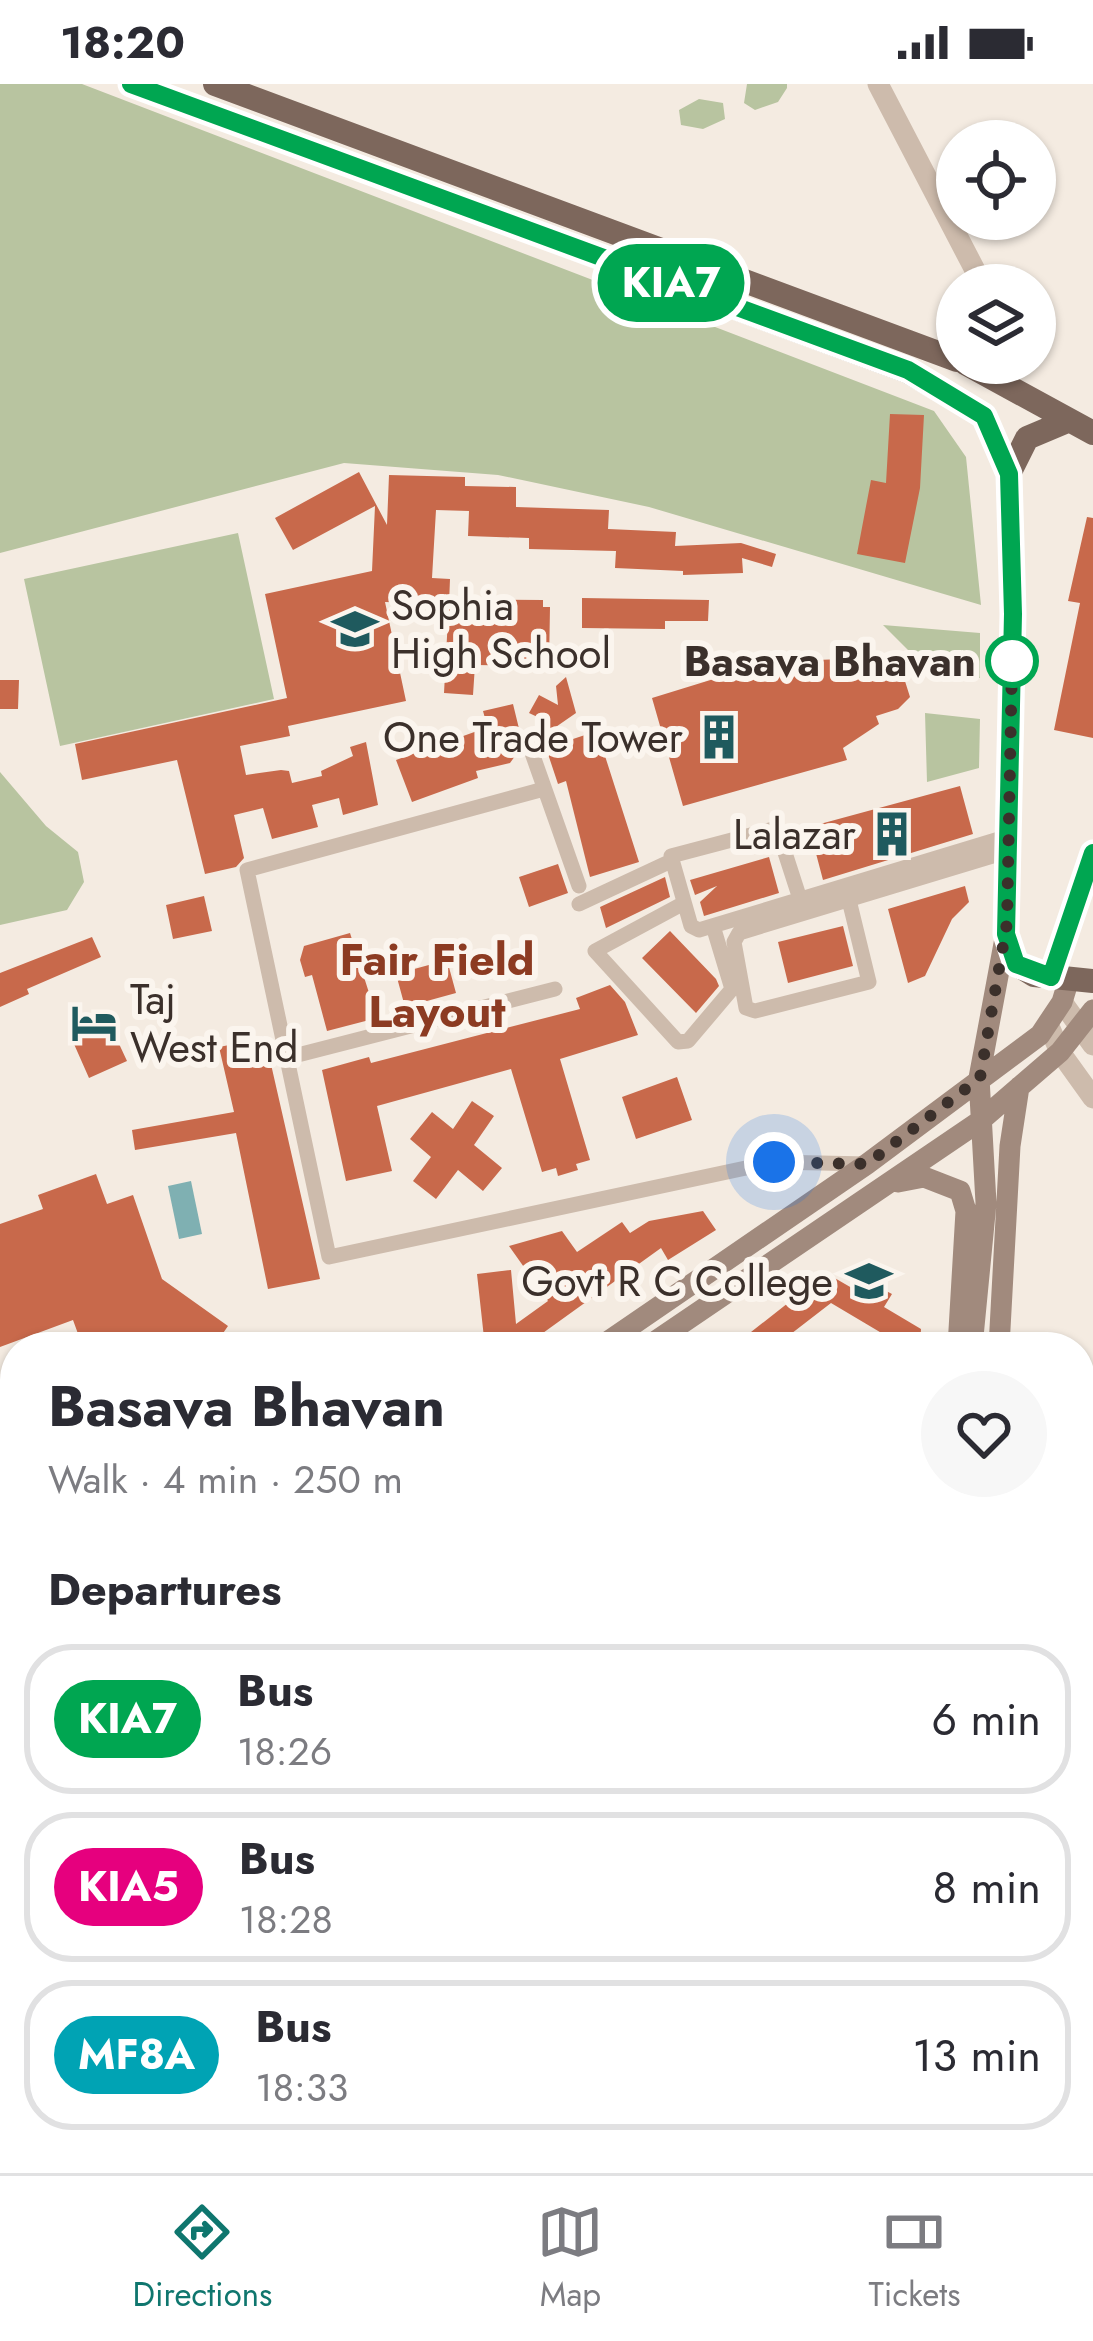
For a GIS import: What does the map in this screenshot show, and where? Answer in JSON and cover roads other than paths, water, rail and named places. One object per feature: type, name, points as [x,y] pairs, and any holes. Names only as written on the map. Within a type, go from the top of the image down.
[{"type":"main road","points":[[131,84],[908,370],[965,400],[984,416],[1009,474],[1009,844],[1006,934],[980,1078],[986,1203],[973,1332]]},
{"type":"main road","points":[[215,84],[936,352]]},
{"type":"main road","points":[[964,384],[965,400]]},
{"type":"main road","points":[[1000,384],[1093,433]]},
{"type":"main road","points":[[1009,474],[1027,438],[1066,422]]},
{"type":"main road","points":[[1000,1332],[1010,1146],[1018,1090],[1069,985],[1016,964],[1006,934]]},
{"type":"main road","points":[[669,1332],[980,1121],[1089,1028]]},
{"type":"main road","points":[[622,1332],[867,1164],[1044,1029]]},
{"type":"main road","points":[[891,1183],[924,1177],[960,1191],[966,1211],[959,1332]]},
{"type":"street","points":[[878,84],[972,264]]},
{"type":"street","points":[[532,753],[579,886]]},
{"type":"street","points":[[544,789],[247,870],[328,1257],[774,1162],[867,1164]]},
{"type":"street","points":[[579,904],[669,862],[675,854],[777,828],[800,898]]},
{"type":"street","points":[[669,862],[695,929],[1009,844]]},
{"type":"street","points":[[849,900],[869,982],[755,1011],[746,1008],[735,937],[1009,844]]},
{"type":"street","points":[[1089,1028],[1069,985],[1093,852]]},
{"type":"street","points":[[684,903],[595,950],[678,1042],[688,1041],[733,989],[713,926]]},
{"type":"street","points":[[286,1058],[555,989]]},
{"type":"street","points":[[1044,1029],[1093,1097]]},
{"type":"water","points":[[191,1181],[202,1234],[179,1239],[168,1186]]},
{"type":"place","name":"Sophia High School","points":[[355,629]]},
{"type":"place","name":"Basava Bhavan","points":[[1012,661]]},
{"type":"place","name":"One Trade Tower","points":[[719,737]]},
{"type":"place","name":"Lalazar","points":[[892,834]]},
{"type":"place","name":"Taj West End","points":[[94,1023]]},
{"type":"place","name":"Govt R C College","points":[[869,1281]]},
{"type":"district","name":"Fair Field Layout","points":[[437,985]]}]
